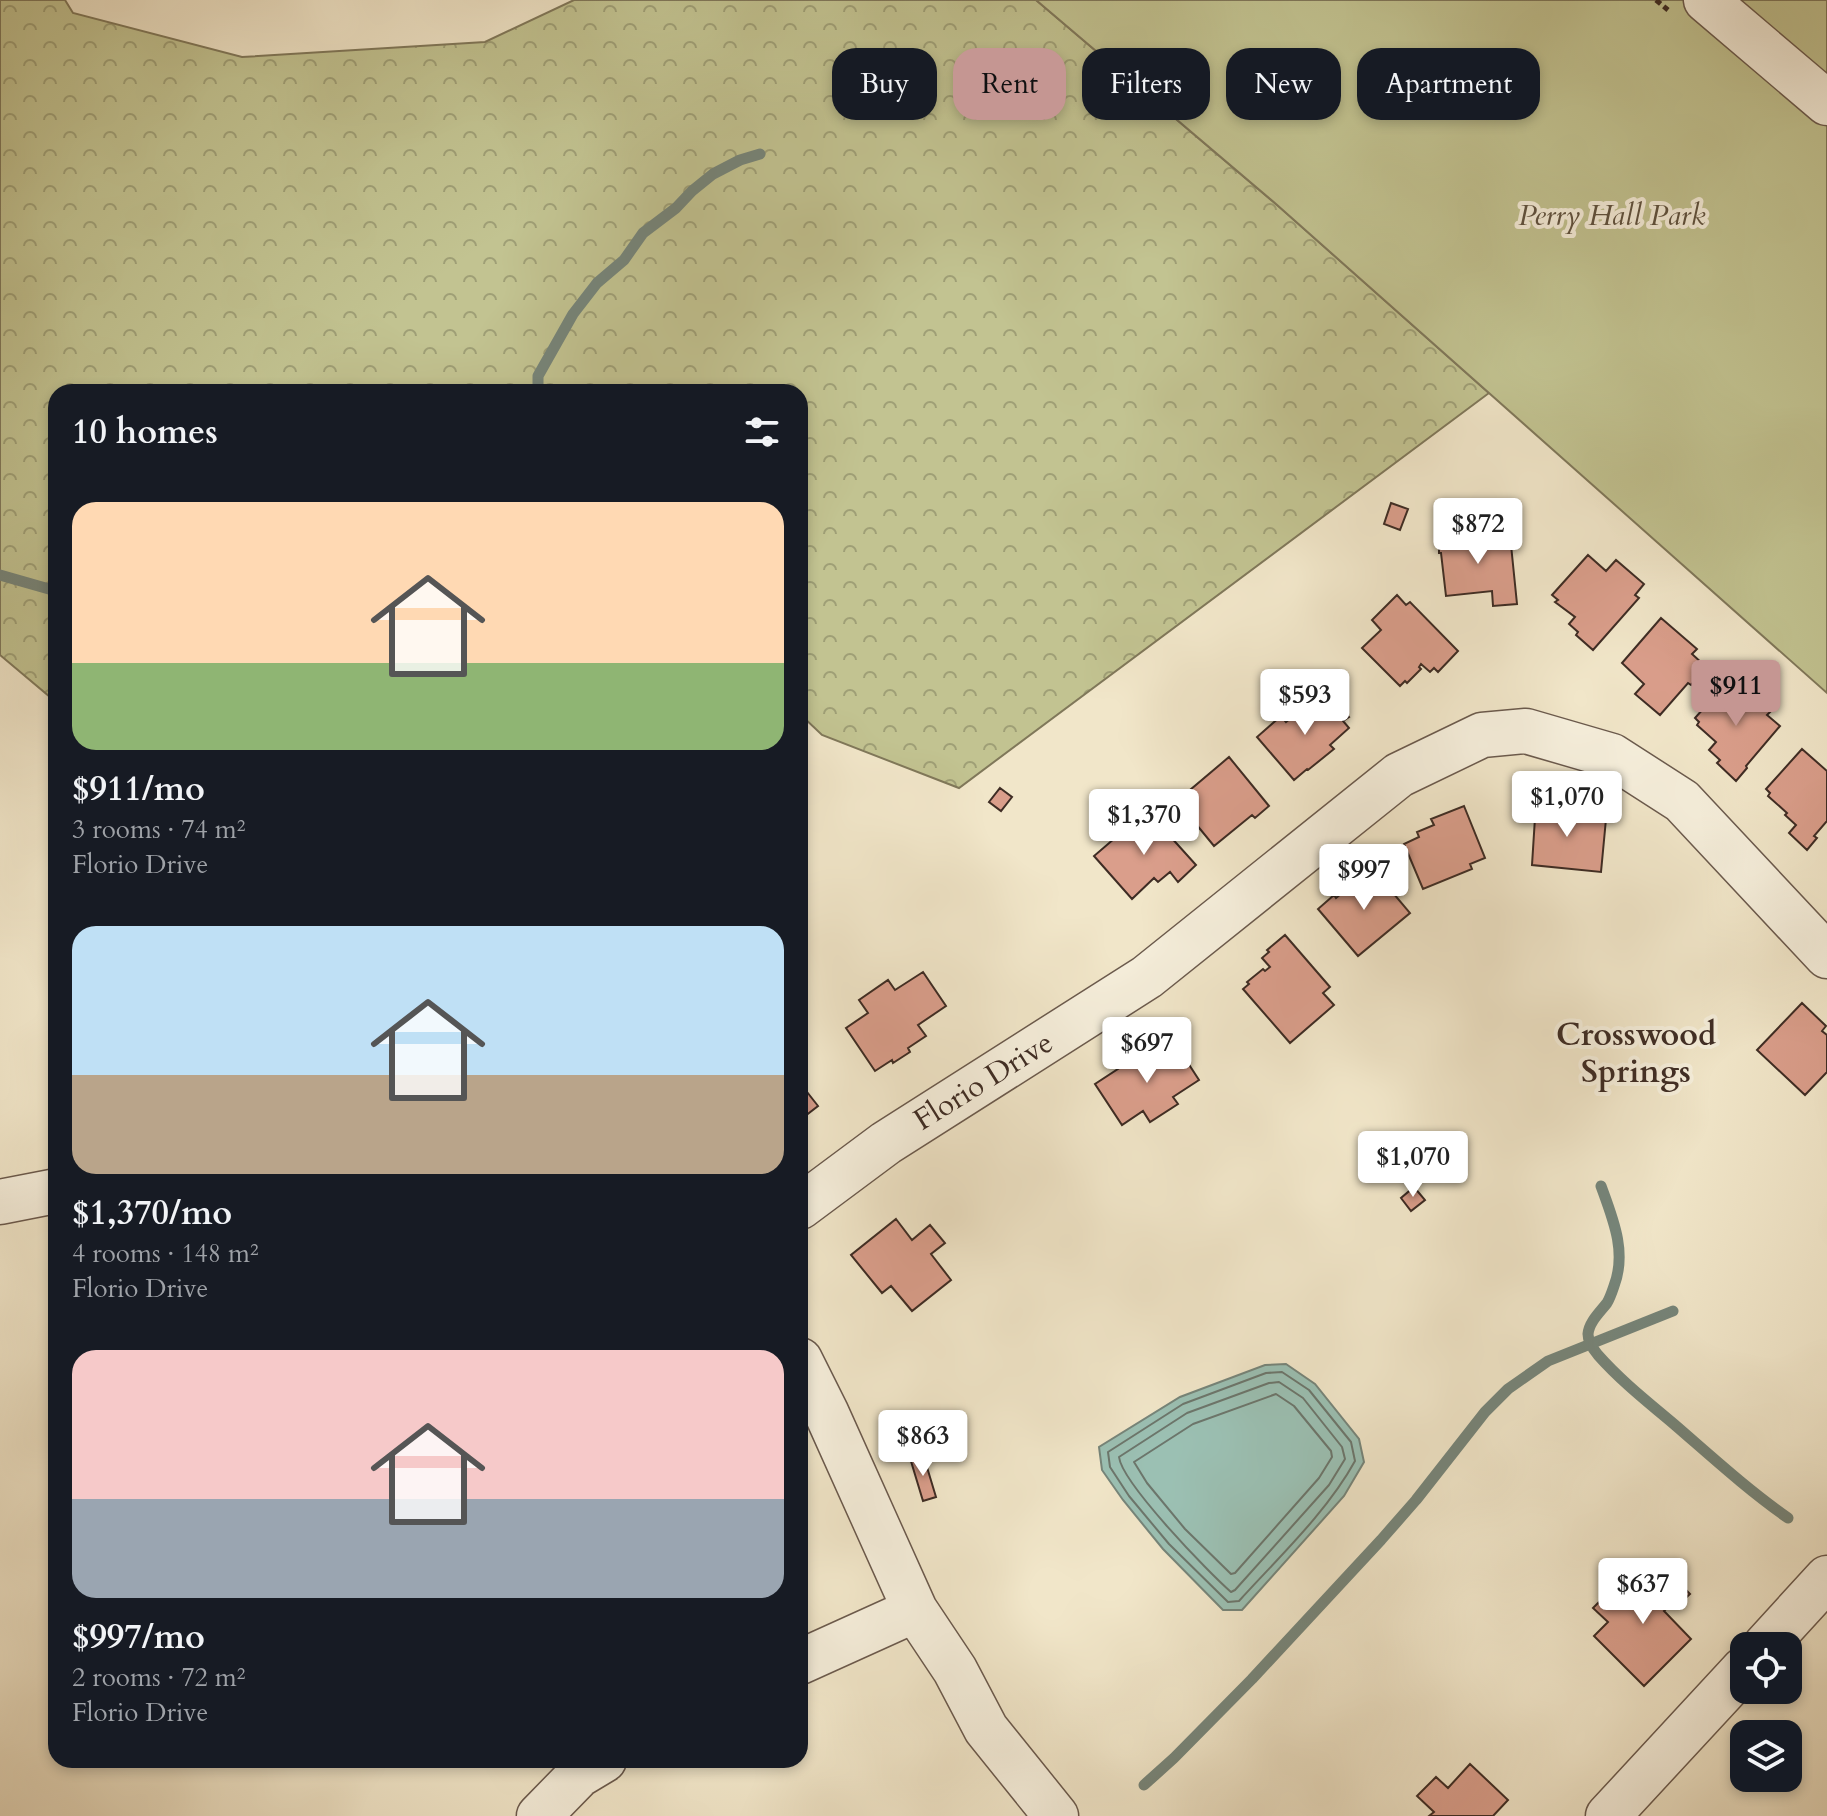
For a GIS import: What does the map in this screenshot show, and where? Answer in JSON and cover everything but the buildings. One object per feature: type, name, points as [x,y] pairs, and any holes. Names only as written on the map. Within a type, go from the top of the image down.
[{"type":"street","points":[[1722,5],[1827,103]]},
{"type":"street","name":"Florio Drive","points":[[808,1201],[886,1143],[1147,977],[1399,775],[1482,735],[1526,731],[1612,756],[1682,801],[1827,956]]},
{"type":"street","points":[[0,1202],[48,1193]]},
{"type":"street","points":[[808,1376],[915,1610],[955,1670],[986,1729],[1056,1816]]},
{"type":"street","points":[[1778,1632],[1827,1578]]},
{"type":"street","points":[[808,1658],[915,1610]]},
{"type":"street","points":[[1608,1816],[1730,1684]]},
{"type":"street","points":[[539,1816],[579,1775],[591,1768]]},
{"type":"green space","points":[[0,0],[65,0],[73,13],[242,57],[485,42],[574,0],[1036,0],[1092,48],[1082,48],[1082,120],[1177,120],[1489,393],[959,788],[822,735],[808,722],[808,384],[48,384],[48,695],[0,655]]},
{"type":"green space","name":"Perry Hall Park","points":[[1036,0],[1827,0],[1827,693],[1177,120],[1210,120],[1210,48],[1092,48]]},
{"type":"water","points":[[1286,1364],[1315,1384],[1359,1439],[1364,1462],[1344,1496],[1242,1610],[1223,1610],[1163,1549],[1123,1500],[1102,1470],[1099,1447],[1180,1397],[1265,1365]]},
{"type":"waterway","points":[[538,384],[538,376],[573,314],[597,283],[624,260],[643,233],[713,174],[760,154]]},
{"type":"waterway","points":[[0,575],[48,589]]},
{"type":"waterway","points":[[1601,1186],[1617,1236],[1619,1261],[1610,1297],[1589,1330],[1591,1345],[1635,1392],[1744,1485],[1788,1518]]},
{"type":"waterway","points":[[1144,1785],[1252,1679],[1381,1540],[1485,1412],[1508,1389],[1548,1361],[1673,1311]]},
{"type":"district","name":"Crosswood Springs","points":[[1636,1052]]}]
